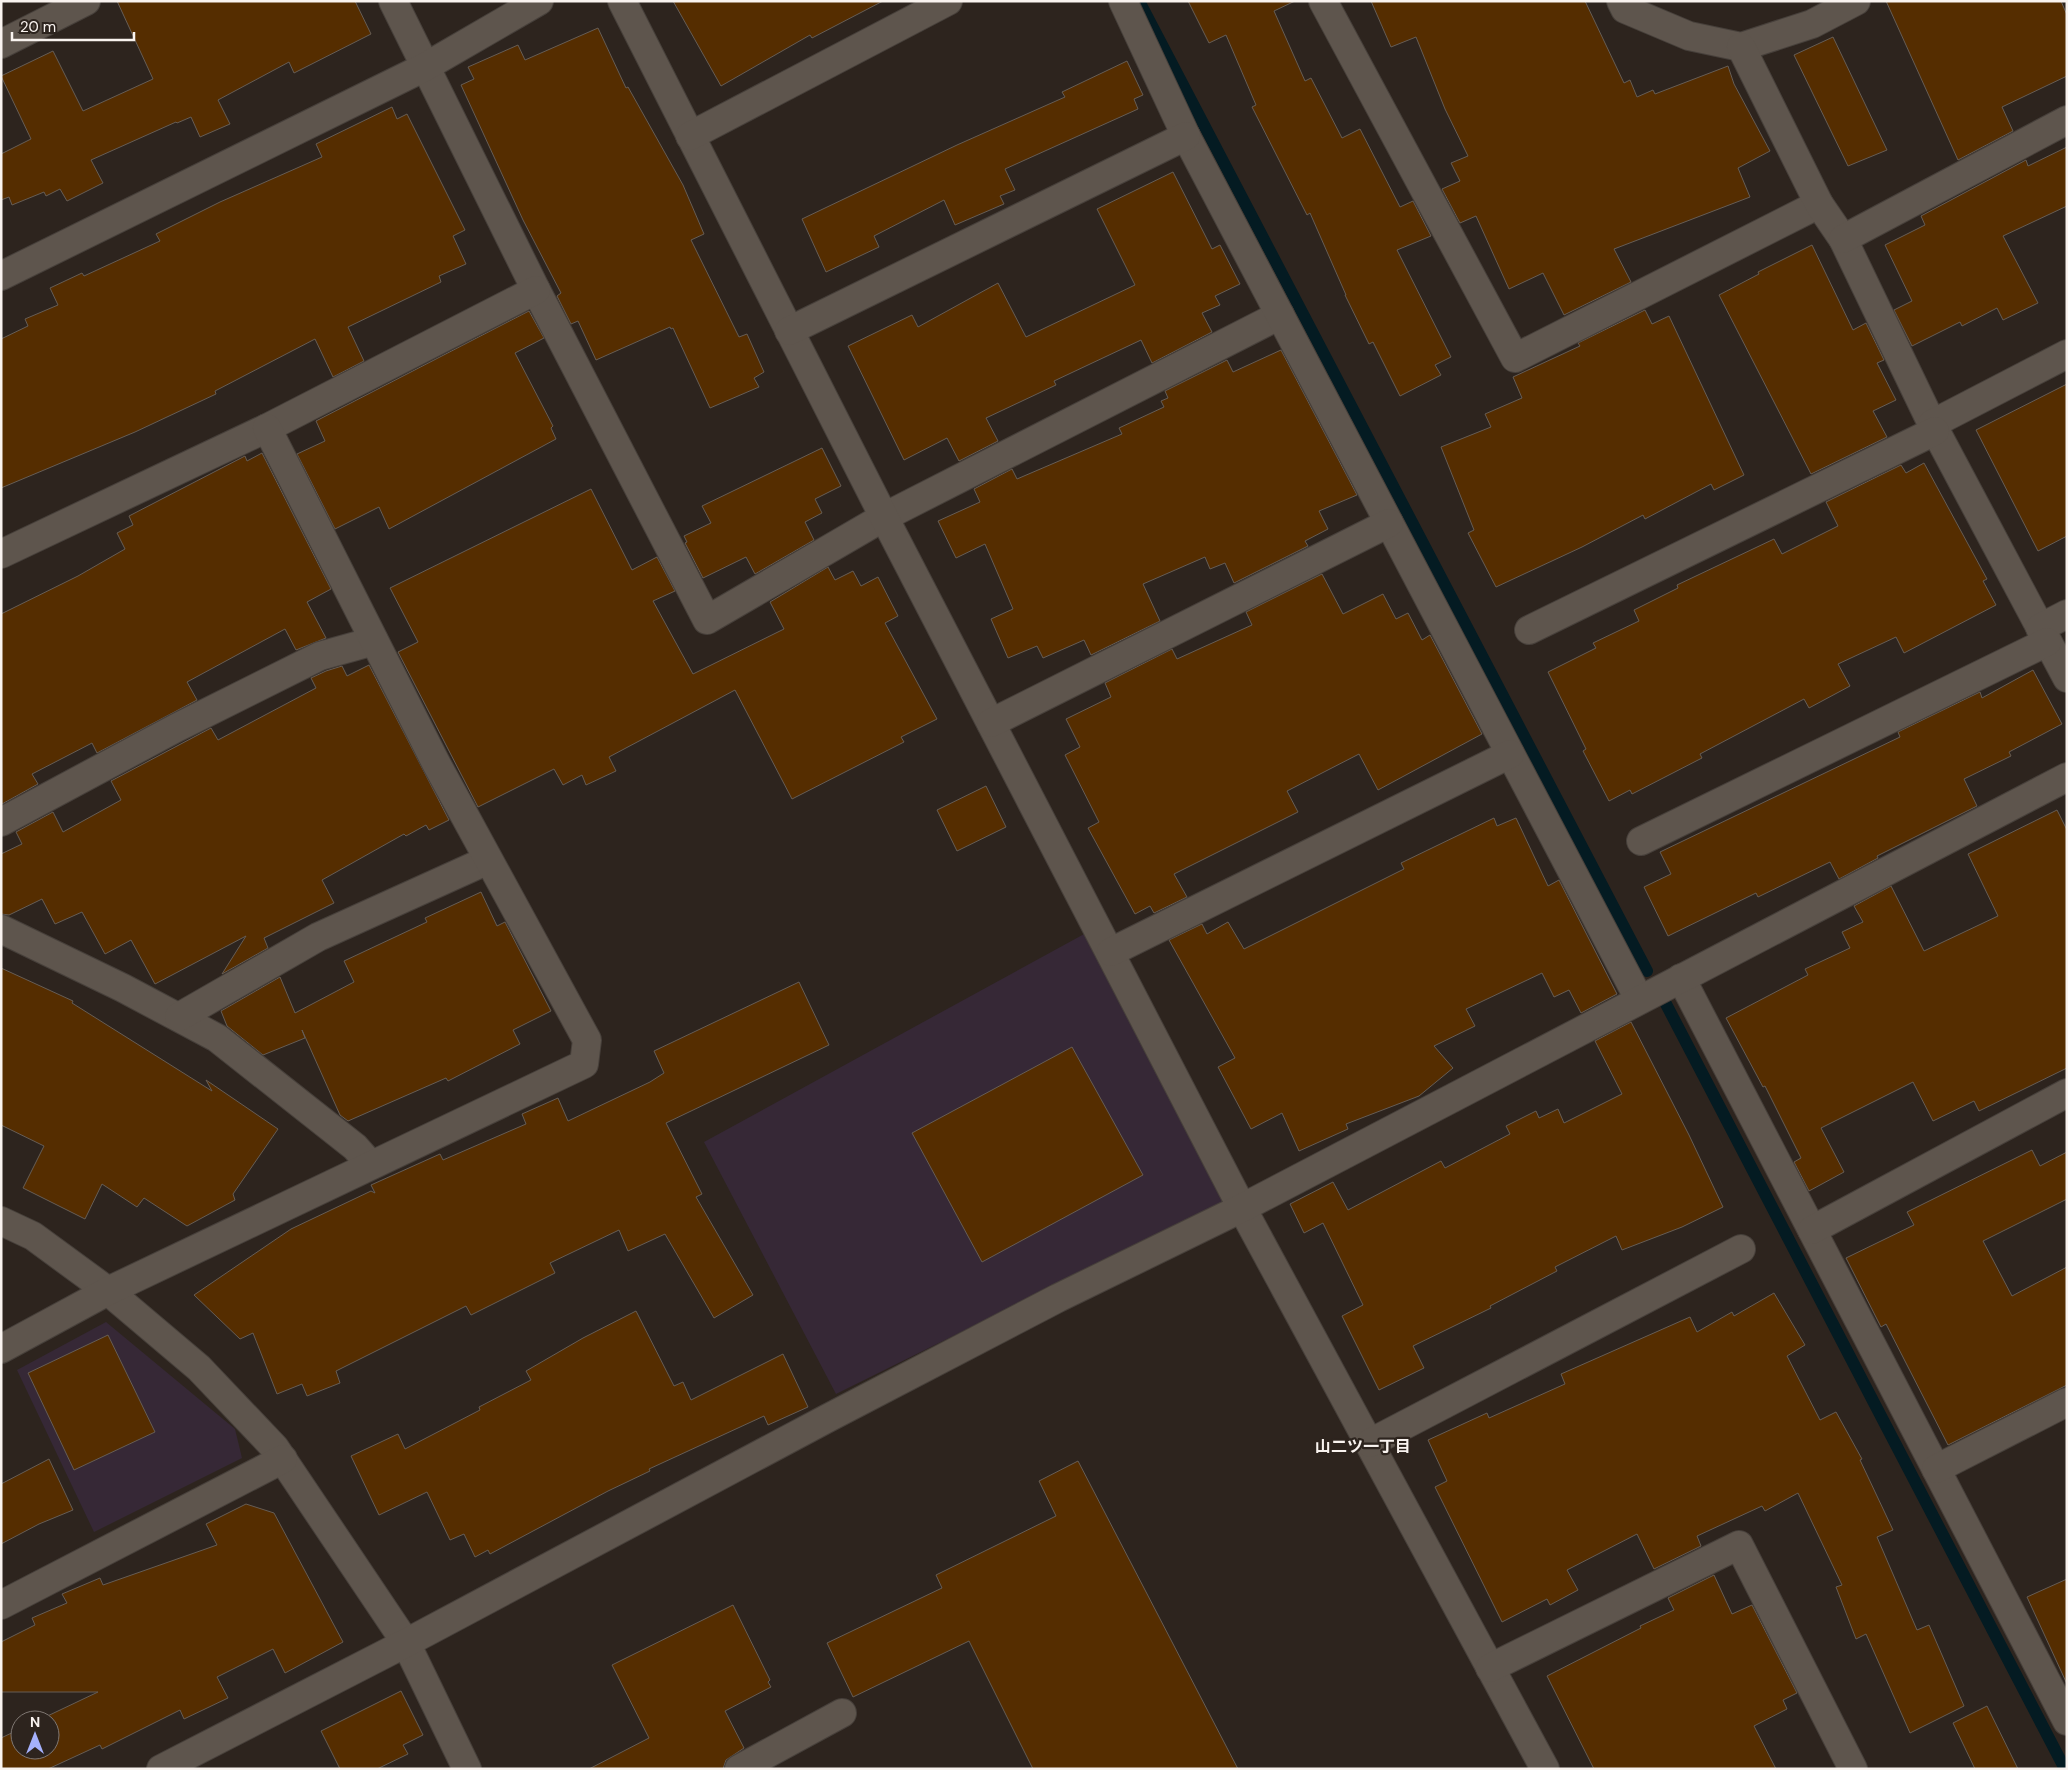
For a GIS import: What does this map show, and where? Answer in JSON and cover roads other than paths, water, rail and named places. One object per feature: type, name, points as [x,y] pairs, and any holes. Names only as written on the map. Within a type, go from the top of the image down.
[{"type":"street","points":[[1,44],[86,1]]},
{"type":"street","points":[[393,1],[536,290],[707,620],[884,517],[1280,315]]},
{"type":"street","points":[[1,276],[424,67],[539,1]]},
{"type":"street","points":[[622,1],[884,517],[1242,1208],[1545,1769]]},
{"type":"street","points":[[690,136],[948,1]]},
{"type":"street","points":[[1123,1],[1186,136],[1639,1000]]},
{"type":"street","points":[[1323,1],[1515,358],[1819,204]]},
{"type":"street","points":[[1621,1],[1625,9],[1689,36],[1741,47],[1812,24],[1856,1]]},
{"type":"street","points":[[1741,47],[1819,204],[1843,239],[1934,427],[2067,678]]},
{"type":"street","points":[[1843,239],[2067,120]]},
{"type":"street","points":[[789,332],[1186,136]]},
{"type":"street","points":[[1,554],[267,428],[536,290]]},
{"type":"street","points":[[1529,630],[1934,427],[2067,354]]},
{"type":"street","points":[[1,1349],[108,1291],[584,1064],[587,1040],[436,763],[267,428]]},
{"type":"street","points":[[991,723],[1389,523]]},
{"type":"street","points":[[1641,841],[2044,635],[2067,614]]},
{"type":"street","points":[[1,822],[176,728],[320,656],[374,641]]},
{"type":"street","points":[[1111,952],[1510,754]]},
{"type":"street","points":[[160,1769],[406,1643],[837,1413],[1058,1298],[1242,1208],[2067,777]]},
{"type":"street","points":[[179,1017],[318,937],[488,860]]},
{"type":"street","points":[[1,929],[123,988],[217,1038],[355,1147],[372,1166]]},
{"type":"street","points":[[1681,978],[2067,1722]]},
{"type":"street","points":[[1812,1230],[2067,1093]]},
{"type":"street","points":[[1,1221],[33,1236],[108,1291],[199,1368],[275,1448],[406,1643],[467,1769]]},
{"type":"street","points":[[1370,1444],[1742,1250]]},
{"type":"street","points":[[1936,1469],[2067,1402]]},
{"type":"street","points":[[1,1605],[283,1459]]},
{"type":"street","points":[[1490,1668],[1739,1545],[1853,1769]]},
{"type":"street","points":[[739,1769],[842,1713]]},
{"type":"waterway","points":[[1139,1],[1647,971]]},
{"type":"waterway","points":[[1666,1004],[2065,1769]]},
{"type":"district","name":"山二ツ一丁目","points":[[1363,1446]]}]
